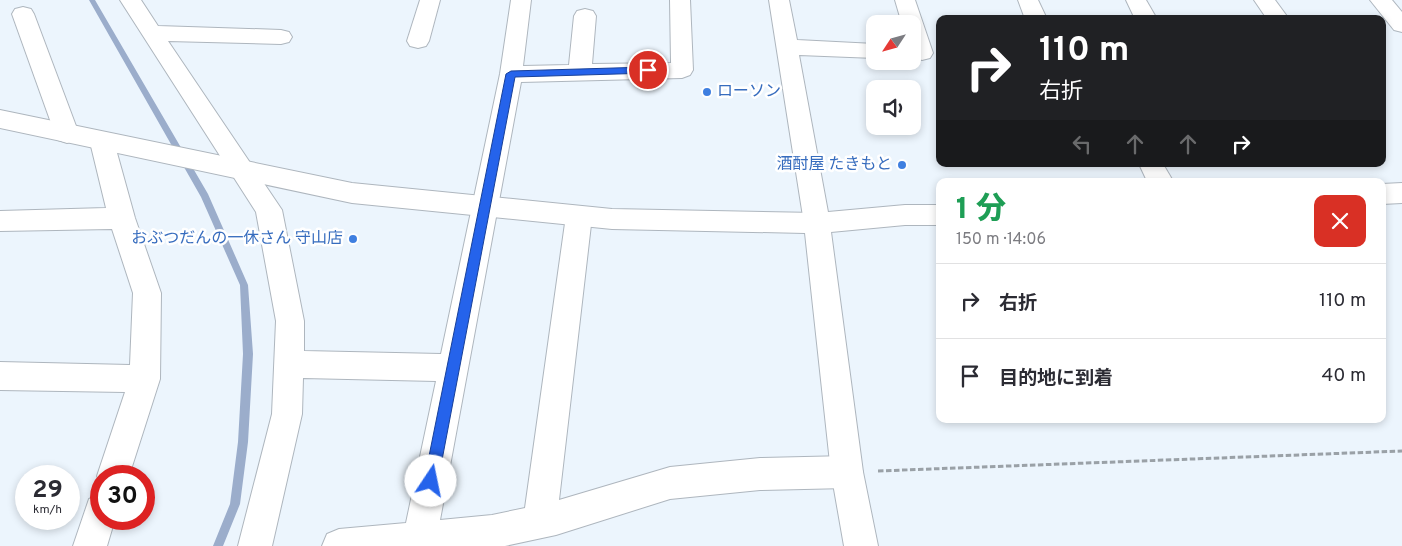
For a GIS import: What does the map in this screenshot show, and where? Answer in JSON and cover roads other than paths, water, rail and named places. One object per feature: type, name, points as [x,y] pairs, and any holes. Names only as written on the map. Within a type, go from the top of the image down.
[{"type":"street","points":[[130,0],[268,210],[290,321],[287,414],[255,546]]},
{"type":"street","points":[[418,41],[430,0]]},
{"type":"street","points":[[420,538],[511,74],[521,0]]},
{"type":"street","points":[[511,74],[682,70],[680,0]]},
{"type":"street","points":[[779,0],[818,223],[847,472],[861,546]]},
{"type":"street","points":[[905,0],[925,52]]},
{"type":"street","points":[[1028,0],[1034,15]]},
{"type":"street","points":[[1136,0],[1144,15]]},
{"type":"street","points":[[1264,0],[1275,15]]},
{"type":"street","points":[[1380,0],[1402,24]]},
{"type":"street","points":[[23,14],[67,134]]},
{"type":"street","points":[[580,72],[584,16]]},
{"type":"street","points":[[151,33],[281,37]]},
{"type":"street","points":[[1386,36],[1402,35]]},
{"type":"street","points":[[786,47],[866,51]]},
{"type":"street","points":[[0,119],[244,172],[352,193],[612,219],[818,223],[905,215],[936,215]]},
{"type":"street","points":[[102,142],[122,218],[147,293],[145,379],[117,465]]},
{"type":"street","points":[[1386,194],[1402,193]]},
{"type":"street","points":[[519,532],[579,216]]},
{"type":"street","points":[[0,220],[122,218]]},
{"type":"street","points":[[288,364],[454,368]]},
{"type":"street","points":[[0,376],[145,379]]},
{"type":"street","points":[[339,546],[492,532],[519,532],[670,483],[760,474],[847,472]]},
{"type":"street","points":[[90,546],[95,530]]},
{"type":"waterway","points":[[92,0],[205,196],[244,285],[248,354],[243,442],[235,504],[218,546]]},
{"type":"place","name":"ローソン","points":[[707,92]]},
{"type":"place","name":"酒酎屋 たきもと","points":[[902,165]]},
{"type":"place","name":"おぶつだんの一休さん 守山店","points":[[353,239]]}]
